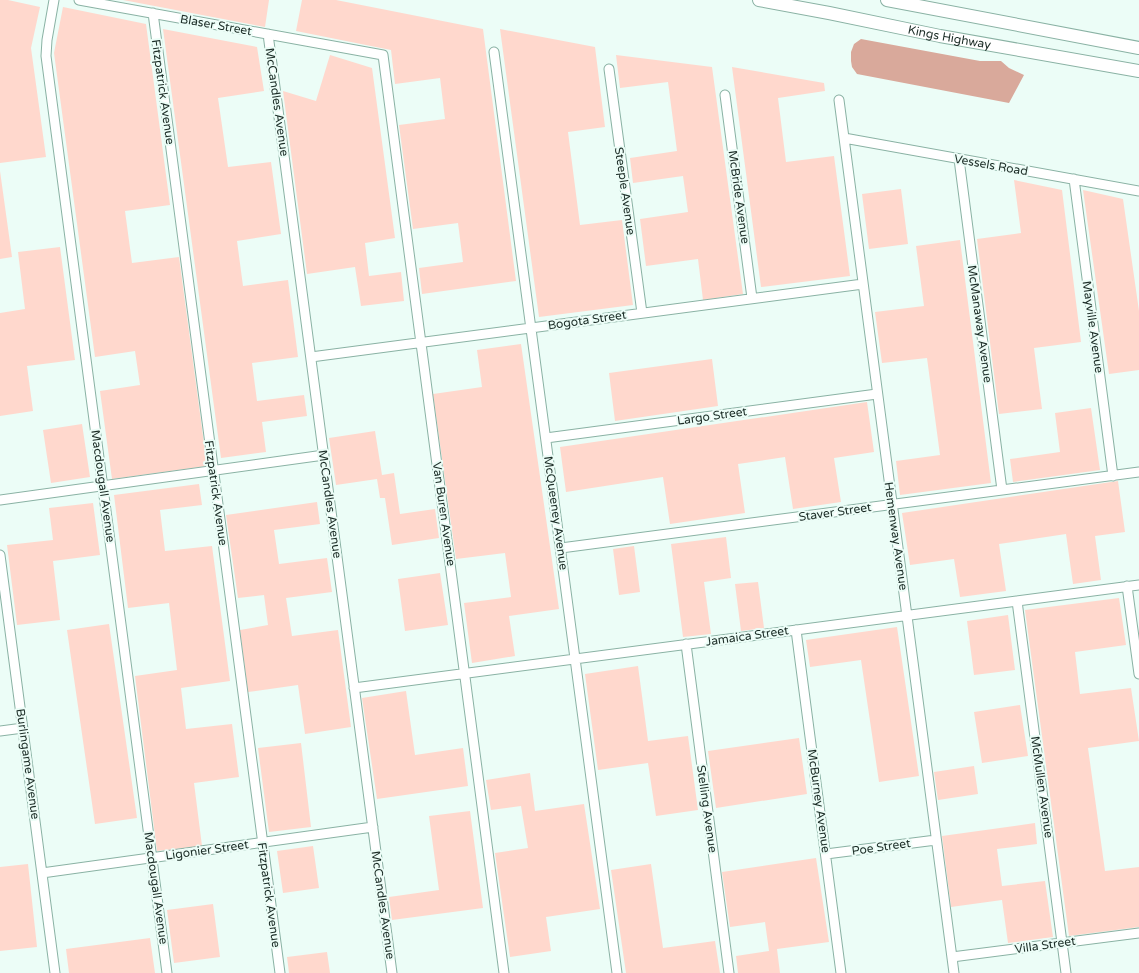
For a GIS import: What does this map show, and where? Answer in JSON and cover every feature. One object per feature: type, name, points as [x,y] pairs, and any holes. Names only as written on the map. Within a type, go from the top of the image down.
[{"type":"main road","name":"Kings Highway","points":[[759,0],[940,36],[1139,71]]},
{"type":"main road","name":"Kings Highway","points":[[887,0],[1139,48]]},
{"type":"street","name":"Macdougall Avenue","points":[[54,0],[46,56],[168,973]]},
{"type":"street","name":"Blaser Street","points":[[79,0],[383,55]]},
{"type":"street","name":"Fitzpatrick Avenue","points":[[153,14],[280,973]]},
{"type":"street","name":"McCandles Avenue","points":[[268,34],[392,973]]},
{"type":"street","name":"McQueeney Avenue","points":[[494,52],[617,973]]},
{"type":"street","name":"Van Buren Avenue","points":[[383,55],[504,973]]},
{"type":"street","name":"Steeple Avenue","points":[[609,69],[642,313]]},
{"type":"street","name":"McBride Avenue","points":[[725,95],[752,298]]},
{"type":"street","name":"Hemenway Avenue","points":[[839,100],[954,973]]},
{"type":"street","name":"Vessels Road","points":[[844,138],[1139,191]]},
{"type":"street","name":"McManaway Avenue","points":[[959,159],[1002,490]]},
{"type":"street","name":"Mayville Avenue","points":[[1074,179],[1113,476]]},
{"type":"street","name":"Bogota Street","points":[[311,357],[863,284]]},
{"type":"street","name":"Largo Street","points":[[546,438],[877,394]]},
{"type":"street","points":[[0,500],[324,456]]},
{"type":"street","name":"Staver Street","points":[[561,548],[1139,472]]},
{"type":"street","name":"Burlingame Avenue","points":[[0,555],[4,618],[23,728],[55,973]]},
{"type":"street","name":"Jamaica Street","points":[[354,688],[1139,584]]},
{"type":"street","points":[[1127,586],[1139,674]]},
{"type":"street","name":"McMullen Avenue","points":[[1017,601],[1066,973]]},
{"type":"street","name":"McBurney Avenue","points":[[796,630],[841,973]]},
{"type":"street","name":"Stelling Avenue","points":[[686,644],[729,973]]},
{"type":"street","points":[[0,731],[23,728]]},
{"type":"street","name":"Ligonier Street","points":[[42,873],[373,827]]},
{"type":"street","name":"Poe Street","points":[[826,854],[936,840]]},
{"type":"street","name":"Villa Street","points":[[952,958],[1139,933]]},
{"type":"shaded area","points":[[0,0],[40,7],[31,48],[46,157],[0,163]]},
{"type":"shaded area","points":[[123,0],[269,0],[265,27]]},
{"type":"shaded area","points":[[302,0],[336,0],[483,29],[516,281],[422,294],[419,268],[463,262],[458,223],[413,229],[399,125],[445,119],[440,78],[395,84],[391,50],[296,31]]},
{"type":"shaded area","points":[[63,7],[146,24],[170,205],[125,211],[132,263],[179,257],[207,466],[112,479],[100,391],[140,385],[135,351],[95,357],[54,53]]},
{"type":"shaded area","points":[[163,29],[257,47],[264,91],[218,98],[228,167],[271,162],[281,234],[237,241],[243,286],[288,280],[298,357],[252,363],[257,401],[304,395],[307,416],[262,422],[266,452],[221,458]]},
{"type":"shaded area","points":[[500,29],[595,47],[605,127],[568,132],[580,225],[622,220],[633,305],[539,317]]},
{"type":"shaded area","points":[[861,39],[980,61],[1001,61],[1009,68],[1024,75],[1009,103],[857,74],[852,67],[851,52],[854,44]]},
{"type":"shaded area","points":[[330,55],[372,68],[395,238],[365,243],[369,276],[401,272],[404,301],[361,306],[355,267],[307,274],[283,91],[316,101]]},
{"type":"shaded area","points":[[616,55],[712,67],[743,294],[703,300],[698,259],[646,266],[640,219],[688,212],[683,176],[633,183],[630,158],[677,151],[668,82],[620,88]]},
{"type":"shaded area","points":[[732,67],[824,83],[825,91],[778,98],[786,162],[834,156],[850,276],[761,287]]},
{"type":"shaded area","points":[[0,171],[12,257],[0,259]]},
{"type":"shaded area","points":[[1014,180],[1062,190],[1081,342],[1034,348],[1042,409],[999,414],[977,239],[1021,233]]},
{"type":"shaded area","points":[[901,189],[908,244],[869,249],[862,194]]},
{"type":"shaded area","points":[[1083,190],[1123,199],[1139,311],[1139,370],[1109,374]]},
{"type":"shaded area","points":[[960,240],[991,483],[900,495],[896,461],[940,455],[927,358],[882,363],[875,312],[924,306],[916,246]]},
{"type":"shaded area","points":[[60,247],[75,360],[27,366],[33,411],[0,416],[0,313],[25,309],[18,252]]},
{"type":"shaded area","points":[[521,344],[559,609],[509,616],[515,656],[472,663],[464,603],[511,597],[505,553],[456,559],[433,394],[482,387],[477,350]]},
{"type":"shaded area","points":[[712,359],[718,406],[615,421],[609,373]]},
{"type":"shaded area","points":[[867,402],[874,452],[834,458],[841,502],[793,509],[785,457],[738,464],[745,513],[670,524],[663,477],[566,492],[560,447]]},
{"type":"shaded area","points":[[1091,408],[1100,470],[1013,482],[1010,459],[1060,452],[1055,413]]},
{"type":"shaded area","points":[[82,424],[90,477],[51,483],[43,430]]},
{"type":"shaded area","points":[[375,431],[382,475],[394,473],[400,514],[435,509],[439,538],[392,545],[385,498],[380,498],[377,479],[336,485],[329,438]]},
{"type":"shaded area","points":[[1118,481],[1125,532],[1095,536],[1101,580],[1073,584],[1066,534],[999,544],[1006,591],[960,597],[954,559],[910,565],[902,513]]},
{"type":"shaded area","points":[[199,484],[202,505],[160,510],[165,551],[212,546],[230,681],[181,688],[186,729],[232,724],[239,777],[194,783],[202,846],[157,851],[135,676],[177,670],[169,603],[128,608],[114,495]]},
{"type":"shaded area","points":[[317,502],[320,524],[274,530],[279,564],[327,558],[332,592],[286,598],[292,636],[338,630],[351,727],[305,734],[298,685],[248,692],[240,630],[268,625],[264,595],[238,598],[226,515]]},
{"type":"shaded area","points":[[93,503],[100,555],[53,561],[60,620],[17,625],[7,545],[53,540],[49,508]]},
{"type":"shaded area","points":[[726,537],[731,578],[704,582],[711,634],[683,637],[671,544]]},
{"type":"shaded area","points":[[634,546],[640,592],[619,595],[613,549]]},
{"type":"shaded area","points":[[440,573],[448,625],[405,631],[398,579]]},
{"type":"shaded area","points":[[758,582],[764,628],[741,631],[735,584]]},
{"type":"shaded area","points":[[1119,598],[1126,645],[1075,652],[1080,694],[1131,688],[1139,741],[1088,748],[1105,871],[1139,867],[1139,927],[1069,936],[1025,610]]},
{"type":"shaded area","points":[[1008,615],[1015,670],[974,675],[967,621]]},
{"type":"shaded area","points":[[109,624],[137,818],[95,824],[67,630]]},
{"type":"shaded area","points":[[897,627],[919,776],[879,782],[861,660],[810,667],[806,640]]},
{"type":"shaded area","points":[[638,666],[648,741],[688,736],[698,810],[656,816],[648,763],[598,770],[585,674]]},
{"type":"shaded area","points":[[406,691],[415,755],[463,748],[468,786],[377,799],[362,698]]},
{"type":"shaded area","points":[[1020,705],[1028,756],[982,763],[974,712]]},
{"type":"shaded area","points":[[799,738],[807,794],[716,808],[708,751]]},
{"type":"shaded area","points":[[301,743],[311,827],[269,832],[258,748]]},
{"type":"shaded area","points":[[974,766],[978,794],[938,800],[934,772]]},
{"type":"shaded area","points":[[530,773],[535,811],[584,804],[600,909],[546,917],[551,951],[510,957],[495,853],[528,848],[521,806],[491,810],[486,780]]},
{"type":"shaded area","points":[[470,811],[483,908],[392,920],[389,897],[439,890],[429,816]]},
{"type":"shaded area","points":[[1035,823],[1037,844],[997,849],[1002,886],[1045,881],[1053,937],[1008,943],[1002,900],[951,907],[942,836]]},
{"type":"shaded area","points":[[313,846],[319,888],[283,893],[277,851]]},
{"type":"shaded area","points":[[816,858],[829,942],[777,949],[780,973],[738,973],[736,956],[769,951],[765,922],[730,927],[722,872]]},
{"type":"shaded area","points":[[28,864],[37,947],[0,951],[0,867]]},
{"type":"shaded area","points":[[651,864],[663,948],[715,941],[720,973],[626,973],[611,870]]},
{"type":"shaded area","points":[[213,904],[220,957],[174,963],[167,910]]},
{"type":"shaded area","points":[[150,938],[155,973],[69,973],[66,949]]},
{"type":"shaded area","points":[[327,952],[330,973],[289,973],[287,957]]}]
